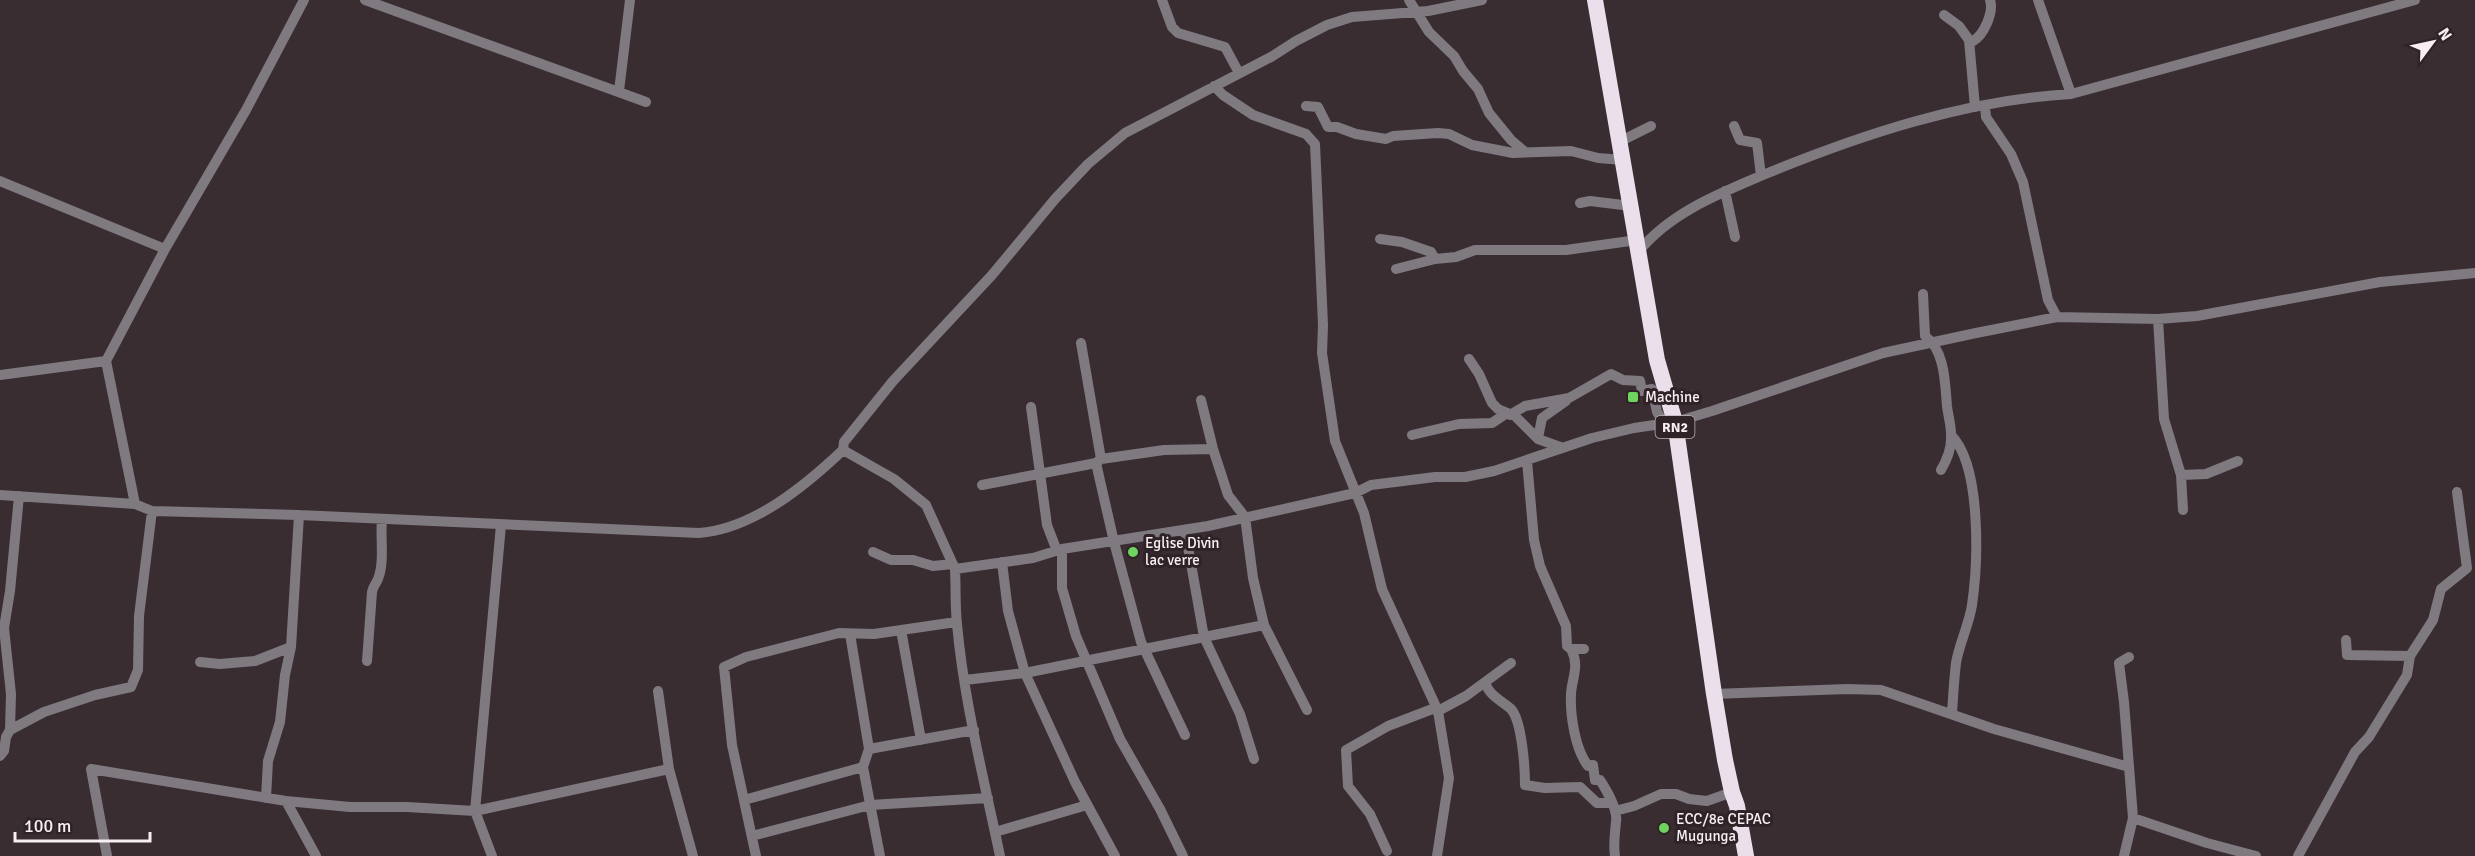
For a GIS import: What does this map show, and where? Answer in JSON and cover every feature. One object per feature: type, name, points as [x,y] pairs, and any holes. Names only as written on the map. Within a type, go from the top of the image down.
[{"type":"highway","name":"RN2","points":[[1595,0],[1714,694],[1746,856]]},
{"type":"street","points":[[135,504],[105,361],[165,249],[246,110],[303,0]]},
{"type":"street","points":[[365,0],[646,102]]},
{"type":"street","points":[[619,91],[630,0]]},
{"type":"street","points":[[1162,0],[1172,27],[1178,33],[1226,47],[1239,73]]},
{"type":"street","points":[[1409,0],[1429,32],[1454,56],[1463,72],[1478,89],[1489,113],[1511,140],[1524,151]]},
{"type":"street","points":[[0,495],[135,504],[152,512],[299,515],[713,532],[754,515],[785,498],[806,484],[843,450],[844,442],[893,381],[992,275],[1055,199],[1088,164],[1125,133],[1327,25],[1352,17],[1416,12],[1482,0]]},
{"type":"street","points":[[1969,40],[1973,40],[1982,33],[1992,6],[1990,0]]},
{"type":"street","points":[[2038,0],[2071,94]]},
{"type":"street","points":[[1396,269],[1435,259],[1456,257],[1475,250],[1566,250],[1638,245],[1659,229],[1725,191],[1826,148],[1980,106],[2033,96],[2071,94],[2415,0]]},
{"type":"street","points":[[1944,15],[1959,26],[1969,40],[1980,106],[2011,154],[2023,182],[2048,300],[2057,317]]},
{"type":"street","points":[[1214,86],[1223,95],[1253,115],[1306,134],[1315,144],[1323,326],[1322,353],[1335,441],[1364,513],[1382,589],[1437,710],[1449,778],[1437,856]]},
{"type":"street","points":[[1306,106],[1318,107],[1328,127],[1337,127],[1356,134],[1386,139],[1393,136],[1449,134],[1461,141],[1513,153],[1571,151],[1598,158],[1623,160]]},
{"type":"street","points":[[1619,142],[1651,126]]},
{"type":"street","points":[[1734,126],[1740,140],[1757,143],[1761,176]]},
{"type":"street","points":[[0,181],[165,249]]},
{"type":"street","points":[[1725,191],[1735,237]]},
{"type":"street","points":[[1581,203],[1590,201],[1631,206]]},
{"type":"street","points":[[1380,239],[1402,242],[1431,252],[1435,259]]},
{"type":"street","points":[[873,552],[891,560],[913,560],[933,566],[1034,558],[1060,550],[1185,530],[1355,493],[1371,485],[1435,477],[1465,477],[1527,461],[1603,436],[1669,423],[1883,353],[2057,317],[2158,320],[2229,312],[2279,300],[2380,282],[2475,273]]},
{"type":"street","points":[[1923,294],[1923,329],[1925,336],[1934,342],[1946,386],[1952,435],[1947,459],[1941,470]]},
{"type":"street","points":[[2158,320],[2164,419],[2181,475],[2183,510]]},
{"type":"street","points":[[1081,343],[1098,461],[1114,542],[1144,649],[1185,735]]},
{"type":"street","points":[[1469,359],[1479,374],[1492,403],[1515,416],[1538,438],[1563,448]]},
{"type":"street","points":[[0,375],[105,361]]},
{"type":"street","points":[[1412,435],[1459,424],[1492,423],[1525,406],[1568,398],[1611,374],[1623,380],[1640,381],[1642,391],[1652,389],[1656,412],[1669,423]]},
{"type":"street","points":[[1538,438],[1545,415],[1562,405],[1568,398]]},
{"type":"street","points":[[1202,400],[1213,448],[1228,495],[1245,517],[1253,578],[1264,625],[1307,710]]},
{"type":"street","points":[[1031,407],[1047,525],[1060,550],[1062,588],[1076,636],[1120,739],[1184,856]]},
{"type":"street","points":[[1952,435],[1960,444],[1972,488],[1976,573],[1972,606],[1957,661],[1952,714]]},
{"type":"street","points":[[982,485],[1164,450],[1213,448]]},
{"type":"street","points":[[843,450],[894,479],[926,505],[954,566],[956,622],[974,730],[999,856]]},
{"type":"street","points":[[1527,461],[1529,497],[1540,566],[1566,626],[1567,646],[1571,649],[1577,668],[1572,680],[1571,710],[1579,752],[1588,766],[1593,765],[1595,780],[1600,780],[1613,807],[1617,821],[1614,829],[1615,856]]},
{"type":"street","points":[[2181,475],[2206,474],[2238,461]]},
{"type":"street","points":[[2298,856],[2355,752],[2369,737],[2407,675],[2409,656],[2433,620],[2441,589],[2467,568],[2457,492]]},
{"type":"street","points":[[0,756],[4,750],[9,730],[11,693],[4,628],[19,496]]},
{"type":"street","points":[[9,730],[44,712],[95,695],[131,687],[138,670],[139,616],[152,512]]},
{"type":"street","points":[[266,798],[268,761],[280,722],[285,675],[291,647],[299,515]]},
{"type":"street","points":[[367,661],[373,584],[378,579],[381,557],[382,519]]},
{"type":"street","points":[[492,856],[476,811],[501,525]]},
{"type":"street","points":[[1185,530],[1204,637],[1240,714],[1254,759]]},
{"type":"street","points":[[1002,562],[1008,611],[1025,673],[1087,805],[1115,856]]},
{"type":"street","points":[[756,856],[732,745],[724,667],[746,657],[839,633],[874,634],[956,622]]},
{"type":"street","points":[[965,680],[1025,673],[1264,625]]},
{"type":"street","points":[[901,630],[921,740]]},
{"type":"street","points":[[850,634],[869,749],[863,767],[880,856]]},
{"type":"street","points":[[2346,640],[2347,655],[2409,656]]},
{"type":"street","points":[[200,662],[220,664],[255,661],[291,647]]},
{"type":"street","points":[[1571,649],[1584,649]]},
{"type":"street","points":[[2124,856],[2133,818],[2119,663],[2129,657]]},
{"type":"street","points":[[1387,851],[1370,814],[1348,786],[1346,750],[1388,726],[1437,710],[1485,682],[1511,663]]},
{"type":"street","points":[[1485,682],[1487,691],[1512,710],[1517,720],[1525,785],[1545,788],[1580,787],[1598,803],[1613,807],[1634,806],[1661,794],[1676,794],[1689,799],[1707,801],[1732,792]]},
{"type":"street","points":[[1714,694],[1881,690],[1994,729],[2129,767]]},
{"type":"street","points":[[658,691],[669,769],[693,856]]},
{"type":"street","points":[[869,749],[974,730]]},
{"type":"street","points":[[744,800],[863,767]]},
{"type":"street","points":[[107,856],[91,769],[286,801],[350,807],[407,807],[476,811],[669,769]]},
{"type":"street","points":[[752,836],[870,805],[988,798]]},
{"type":"street","points":[[286,801],[316,856]]},
{"type":"street","points":[[994,832],[1087,805]]},
{"type":"street","points":[[2133,818],[2231,853],[2256,856]]},
{"type":"place","name":"Machine","points":[[1633,397]]},
{"type":"place","name":"Eglise Divin lac verre","points":[[1133,552]]},
{"type":"place","name":"ECC/8e CEPAC Mugunga","points":[[1664,828]]}]
